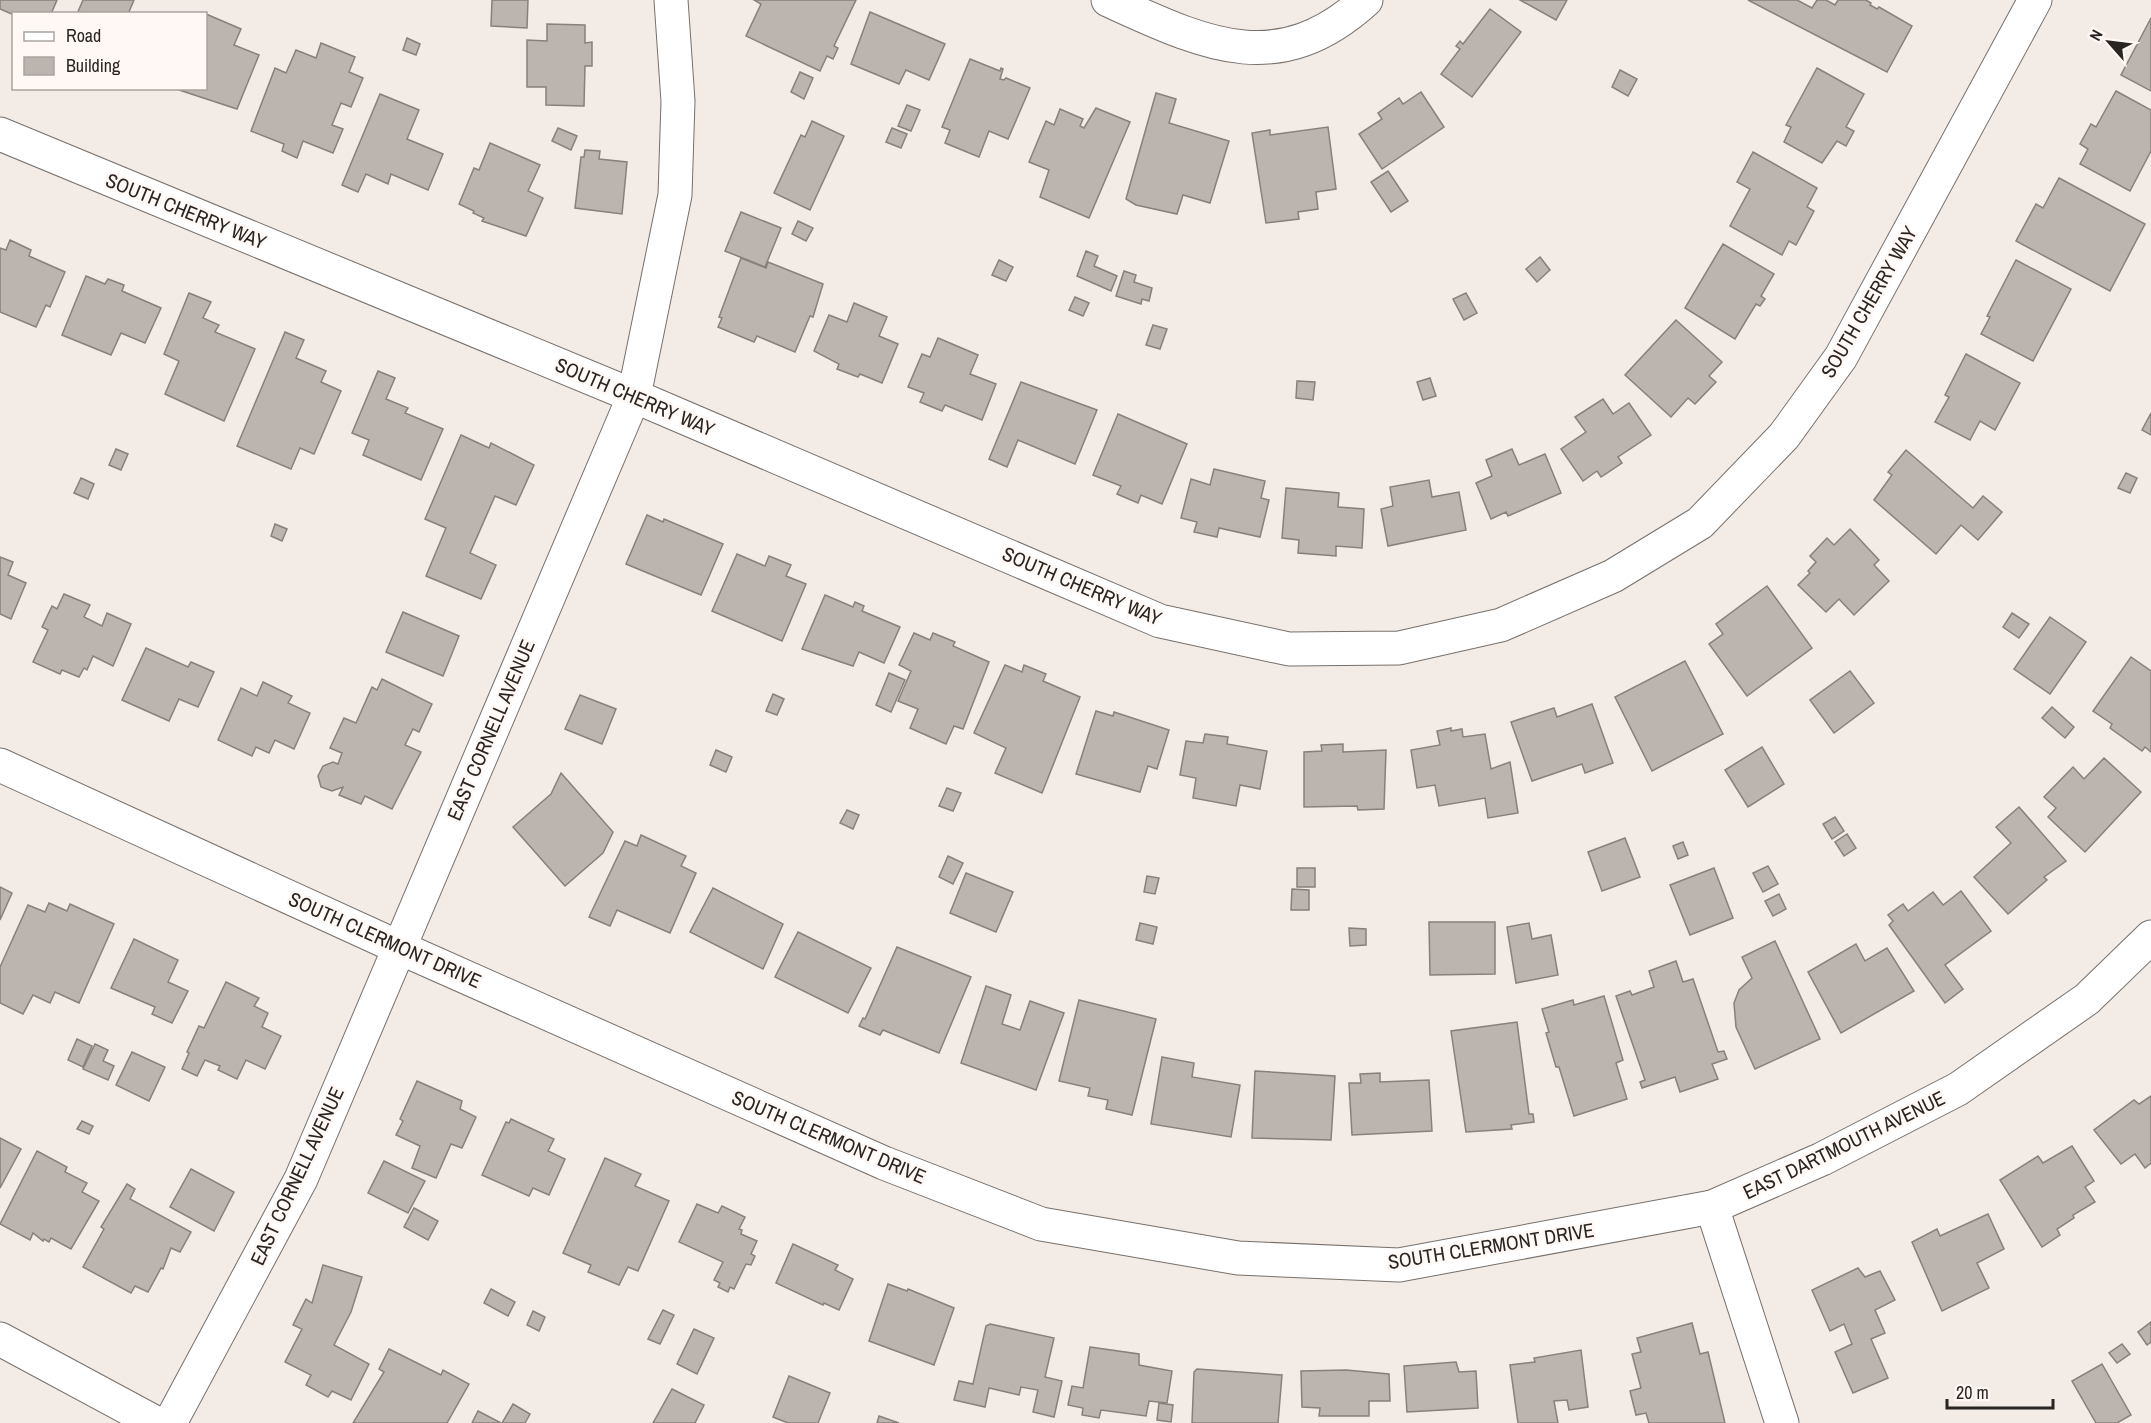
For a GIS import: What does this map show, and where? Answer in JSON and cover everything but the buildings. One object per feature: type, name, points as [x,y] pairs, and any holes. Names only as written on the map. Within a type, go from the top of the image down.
[{"type":"street","name":"EAST CORNELL AVENUE","points":[[170,1423],[301,1179],[634,396],[675,195],[678,101],[671,0]]},
{"type":"street","points":[[1108,0],[1203,41],[1264,50],[1295,42],[1336,25],[1366,0]]},
{"type":"street","name":"SOUTH CHERRY WAY","points":[[0,134],[634,396],[1160,621],[1289,650],[1399,648],[1501,625],[1613,576],[1700,523],[1784,436],[1841,357],[2035,0]]},
{"type":"street","name":"SOUTH CLERMONT DRIVE","points":[[0,765],[398,947],[884,1163],[1041,1224],[1238,1258],[1399,1265],[1712,1208]]},
{"type":"street","name":"EAST DARTMOUTH AVENUE","points":[[1712,1208],[1822,1159],[1958,1089],[2087,999],[2151,937]]},
{"type":"street","points":[[1712,1208],[1782,1423]]},
{"type":"street","points":[[0,1339],[156,1423]]}]
